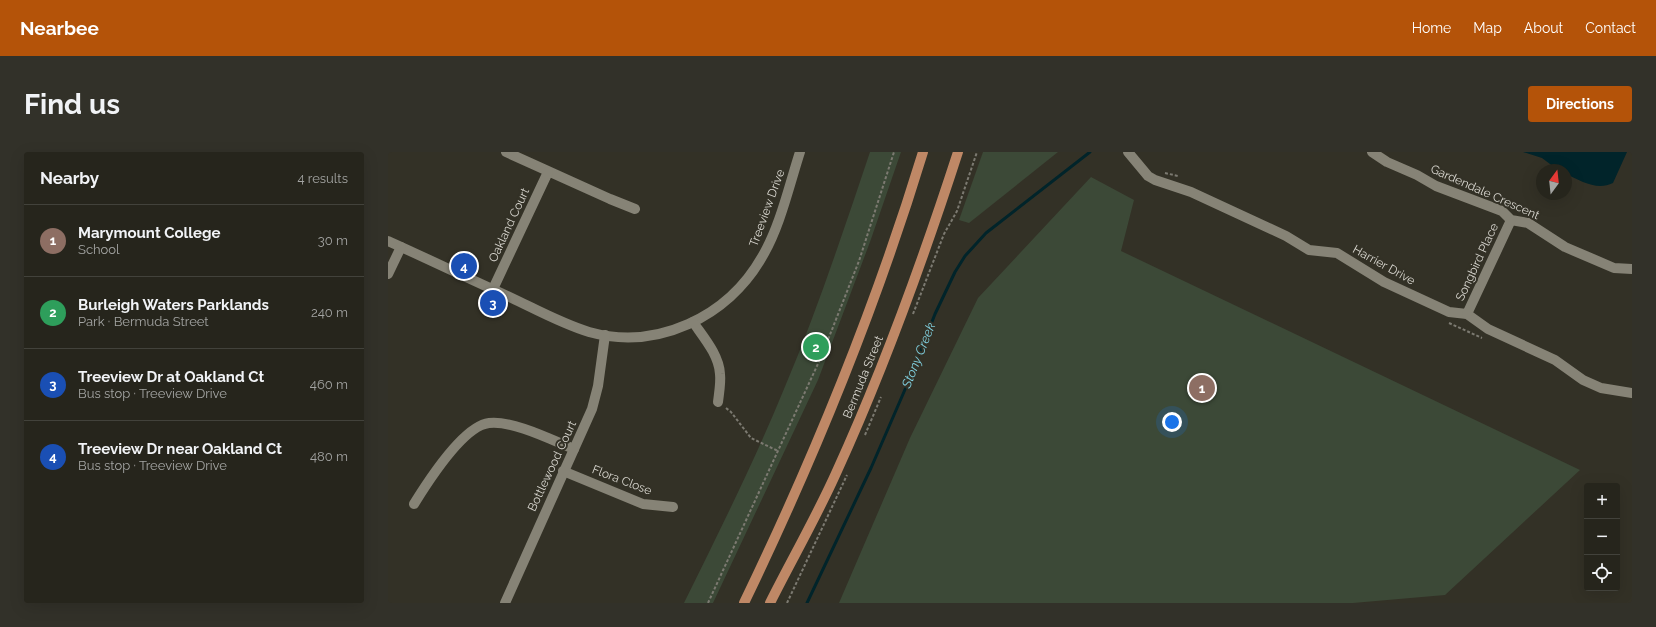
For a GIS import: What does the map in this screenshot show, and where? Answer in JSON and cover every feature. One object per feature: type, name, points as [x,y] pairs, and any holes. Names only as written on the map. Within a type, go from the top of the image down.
[{"type":"main road","name":"Bermuda Street","points":[[744,603],[789,506],[847,366],[894,239],[923,152]]},
{"type":"main road","name":"Bermuda Street","points":[[770,603],[837,472],[873,387],[911,290],[958,152]]},
{"type":"street","points":[[506,152],[548,172],[635,209]]},
{"type":"street","name":"Treeview Drive","points":[[388,241],[573,326],[605,335],[624,337],[646,336],[678,329],[693,322],[723,304],[739,289],[755,269],[772,236],[800,152]]},
{"type":"street","name":"Gardendale Crescent","points":[[1372,152],[1387,162],[1417,175],[1436,186],[1502,210],[1511,220],[1528,223],[1565,247],[1614,268],[1632,269]]},
{"type":"street","name":"Harrier Drive","points":[[1129,153],[1148,176],[1155,180],[1191,192],[1286,236],[1309,250],[1337,253],[1384,282],[1449,312],[1467,314],[1488,329],[1555,360],[1583,380],[1601,388],[1632,393]]},
{"type":"street","name":"Oakland Court","points":[[493,289],[548,172]]},
{"type":"street","name":"Songbird Place","points":[[1467,314],[1511,220]]},
{"type":"street","points":[[388,274],[401,247]]},
{"type":"street","points":[[693,322],[711,349],[719,367],[720,376],[718,402]]},
{"type":"street","name":"Bottlewood Court","points":[[505,603],[587,421],[595,398],[605,335]]},
{"type":"street","points":[[414,504],[430,476],[470,432],[479,426],[489,423],[500,423],[534,432],[574,449]]},
{"type":"street","name":"Flora Close","points":[[564,471],[636,501],[657,506],[673,507]]},
{"type":"path","points":[[708,603],[822,355],[859,261],[894,152]]},
{"type":"path","points":[[718,402],[731,412],[751,438],[778,452]]},
{"type":"green space","points":[[870,152],[901,152],[870,242],[818,380],[713,603],[684,603],[773,416],[819,301]]},
{"type":"green space","points":[[983,152],[1058,152],[969,223],[959,220]]},
{"type":"green space","points":[[1091,177],[1134,200],[1121,251],[1580,470],[1445,595],[1353,603],[839,603],[910,438],[978,298]]},
{"type":"water","points":[[1523,152],[1627,152],[1613,183],[1601,186],[1595,186],[1572,177],[1572,164],[1550,164],[1542,158]]},
{"type":"waterway","name":"Stony Creek","points":[[807,603],[871,468],[910,378],[935,314],[955,272],[965,256],[986,233],[1090,152]]},
{"type":"place","name":"Treeview Dr near Oakland Ct","points":[[464,266]]},
{"type":"place","name":"Treeview Dr at Oakland Ct","points":[[493,303]]},
{"type":"place","name":"Burleigh Waters Parklands","points":[[816,347]]},
{"type":"place","name":"Marymount College","points":[[1202,388]]}]
